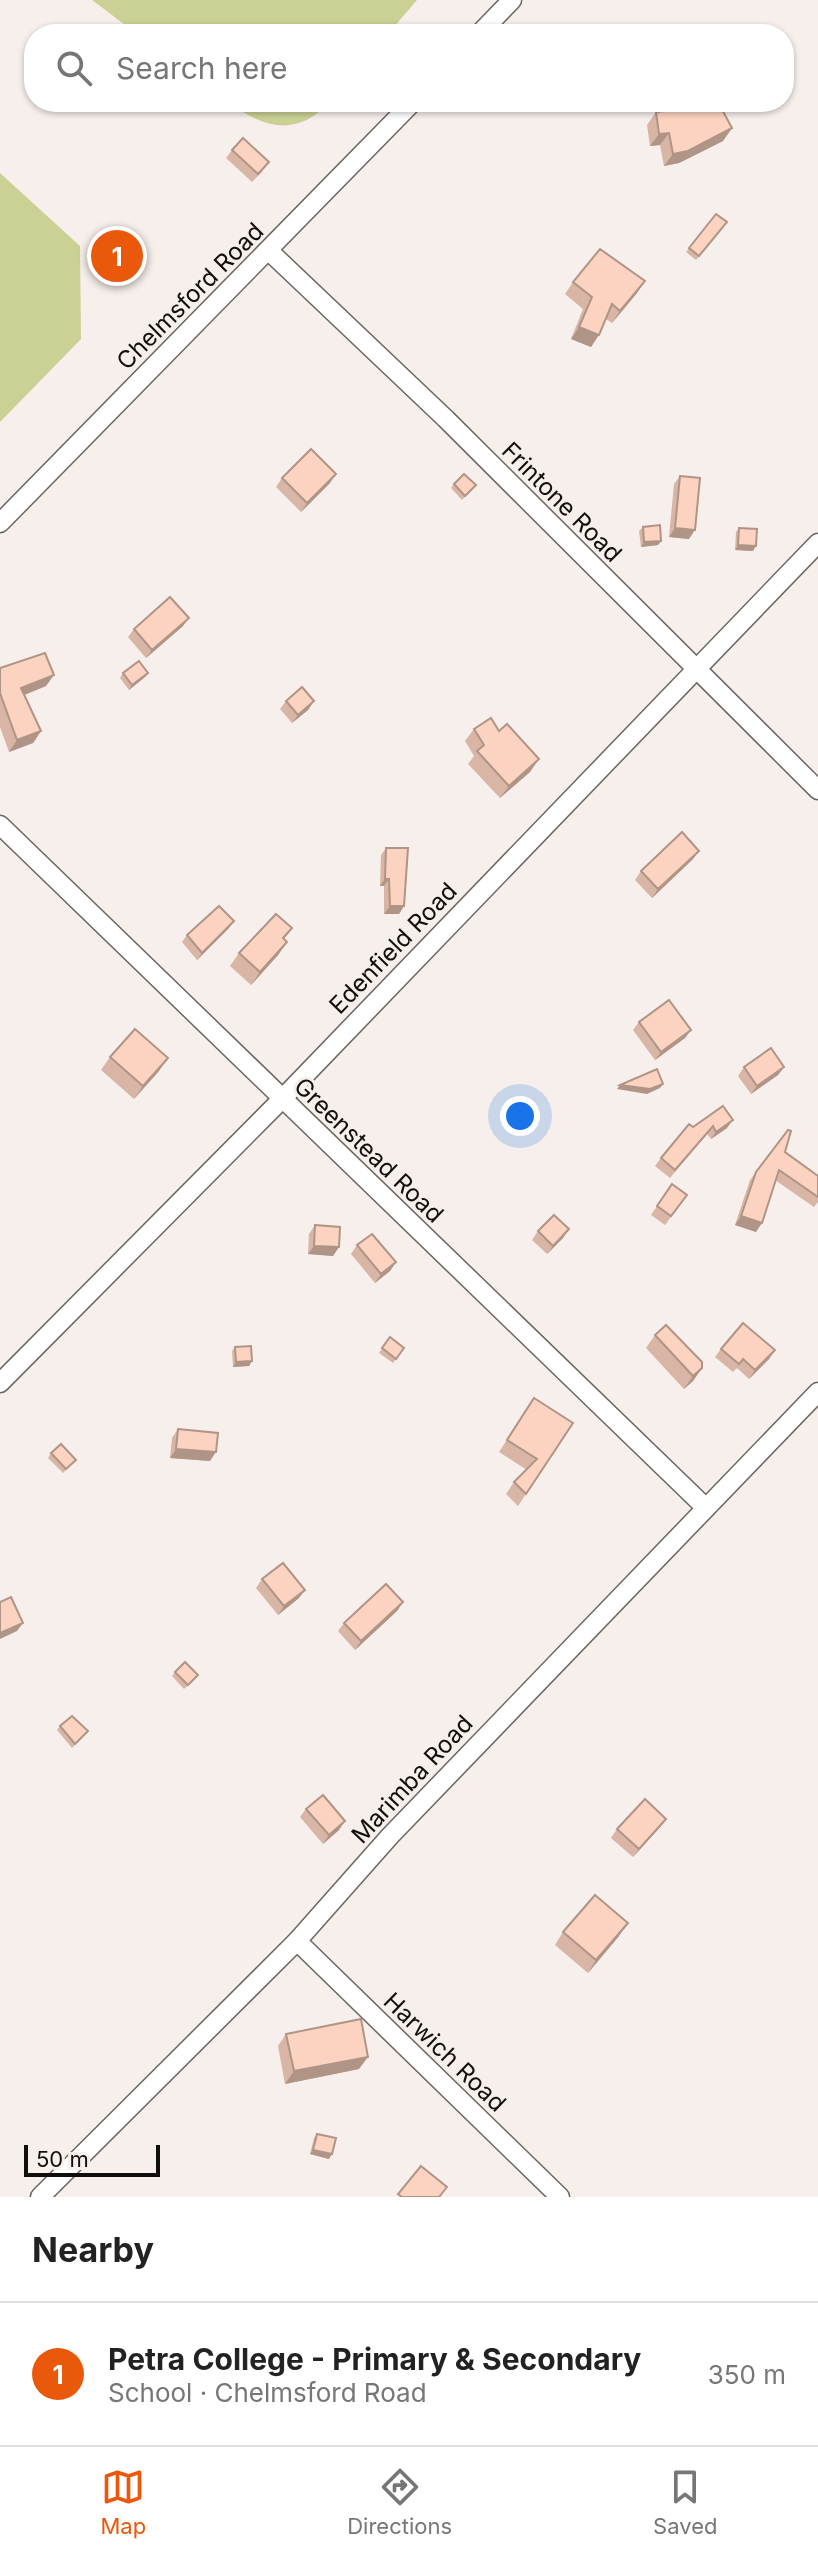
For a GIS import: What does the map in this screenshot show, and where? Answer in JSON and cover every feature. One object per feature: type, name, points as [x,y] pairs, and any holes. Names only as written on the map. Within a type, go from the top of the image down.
[{"type":"street","points":[[489,24],[512,0]]},
{"type":"street","name":"Chelmsford Road","points":[[0,523],[403,112]]},
{"type":"street","name":"Frintone Road","points":[[269,251],[446,419],[818,790]]},
{"type":"street","name":"Edenfield Road","points":[[0,1383],[282,1099],[818,543]]},
{"type":"street","name":"Greenstead Road","points":[[0,825],[706,1508]]},
{"type":"street","name":"Marimba Road","points":[[40,2197],[297,1941],[390,1836],[818,1392]]},
{"type":"street","name":"Harwich Road","points":[[297,1941],[560,2197]]},
{"type":"green space","points":[[92,0],[417,0],[397,24],[124,24]]},
{"type":"green space","points":[[243,112],[318,112],[292,125],[267,123]]},
{"type":"green space","points":[[0,173],[80,246],[81,339],[0,422]]},
{"type":"building","points":[[656,112],[723,112],[732,128],[688,151],[673,154],[669,133],[659,134]]},
{"type":"building","points":[[243,138],[269,162],[258,174],[232,150]]},
{"type":"building","points":[[716,214],[727,222],[699,256],[689,248]]},
{"type":"building","points":[[600,249],[645,281],[620,311],[612,304],[599,335],[579,327],[592,297],[573,282]]},
{"type":"building","points":[[311,449],[336,474],[307,503],[282,478]]},
{"type":"building","points":[[464,474],[476,485],[465,496],[454,484]]},
{"type":"building","points":[[680,476],[700,478],[695,530],[675,528]]},
{"type":"building","points":[[660,525],[661,541],[644,542],[643,527]]},
{"type":"building","points":[[739,528],[757,529],[756,546],[738,545]]},
{"type":"building","points":[[170,597],[189,618],[152,650],[134,629]]},
{"type":"building","points":[[45,653],[54,675],[21,688],[41,731],[17,740],[0,693],[0,668]]},
{"type":"building","points":[[139,661],[148,673],[132,685],[123,673]]},
{"type":"building","points":[[302,687],[314,701],[298,715],[286,701]]},
{"type":"building","points":[[491,718],[499,731],[507,724],[539,759],[509,786],[477,751],[484,745],[474,729]]},
{"type":"building","points":[[682,832],[699,851],[658,889],[641,871]]},
{"type":"building","points":[[386,848],[408,848],[404,906],[390,906],[389,879],[385,879]]},
{"type":"building","points":[[219,906],[234,921],[202,953],[187,935]]},
{"type":"building","points":[[276,914],[292,928],[283,938],[287,942],[260,972],[239,953]]},
{"type":"building","points":[[669,1000],[691,1030],[661,1052],[639,1022]]},
{"type":"building","points":[[135,1029],[168,1058],[143,1086],[110,1057]]},
{"type":"building","points":[[771,1048],[784,1067],[757,1086],[744,1067]]},
{"type":"building","points":[[657,1069],[663,1084],[650,1089],[620,1085]]},
{"type":"building","points":[[723,1106],[733,1120],[716,1132],[713,1126],[675,1170],[661,1158],[689,1124],[693,1127]]},
{"type":"building","points":[[788,1130],[791,1131],[785,1152],[818,1176],[818,1197],[779,1170],[762,1223],[741,1216],[756,1172]]},
{"type":"building","points":[[672,1184],[687,1195],[671,1216],[657,1206]]},
{"type":"building","points":[[554,1215],[569,1229],[553,1246],[538,1231]]},
{"type":"building","points":[[315,1225],[340,1227],[339,1247],[314,1246]]},
{"type":"building","points":[[372,1234],[396,1262],[381,1274],[357,1245]]},
{"type":"building","points":[[743,1323],[775,1350],[755,1370],[743,1359],[739,1364],[721,1349]]},
{"type":"building","points":[[666,1325],[702,1362],[702,1368],[693,1376],[655,1335]]},
{"type":"building","points":[[390,1337],[404,1348],[396,1359],[382,1348]]},
{"type":"building","points":[[251,1346],[252,1361],[236,1362],[235,1347]]},
{"type":"building","points":[[534,1398],[573,1423],[526,1494],[514,1482],[537,1459],[507,1440]]},
{"type":"building","points":[[178,1429],[218,1433],[216,1452],[176,1449]]},
{"type":"building","points":[[61,1444],[76,1460],[66,1469],[51,1453]]},
{"type":"building","points":[[283,1563],[305,1590],[284,1606],[262,1579]]},
{"type":"building","points":[[386,1584],[403,1602],[361,1641],[344,1623]]},
{"type":"building","points":[[11,1597],[23,1623],[0,1633],[0,1602]]},
{"type":"building","points":[[185,1662],[198,1675],[188,1685],[175,1672]]},
{"type":"building","points":[[72,1716],[88,1731],[75,1744],[60,1726]]},
{"type":"building","points":[[323,1795],[345,1821],[329,1835],[306,1809]]},
{"type":"building","points":[[645,1799],[666,1819],[639,1849],[617,1829]]},
{"type":"building","points":[[595,1895],[628,1923],[596,1960],[563,1932]]},
{"type":"building","points":[[361,2019],[368,2057],[294,2071],[286,2034]]},
{"type":"building","points":[[317,2134],[336,2138],[332,2154],[313,2150]]},
{"type":"building","points":[[421,2166],[447,2187],[439,2197],[402,2197],[398,2194]]},
{"type":"place","name":"Petra College - Primary & Secondary","points":[[117,256]]}]
